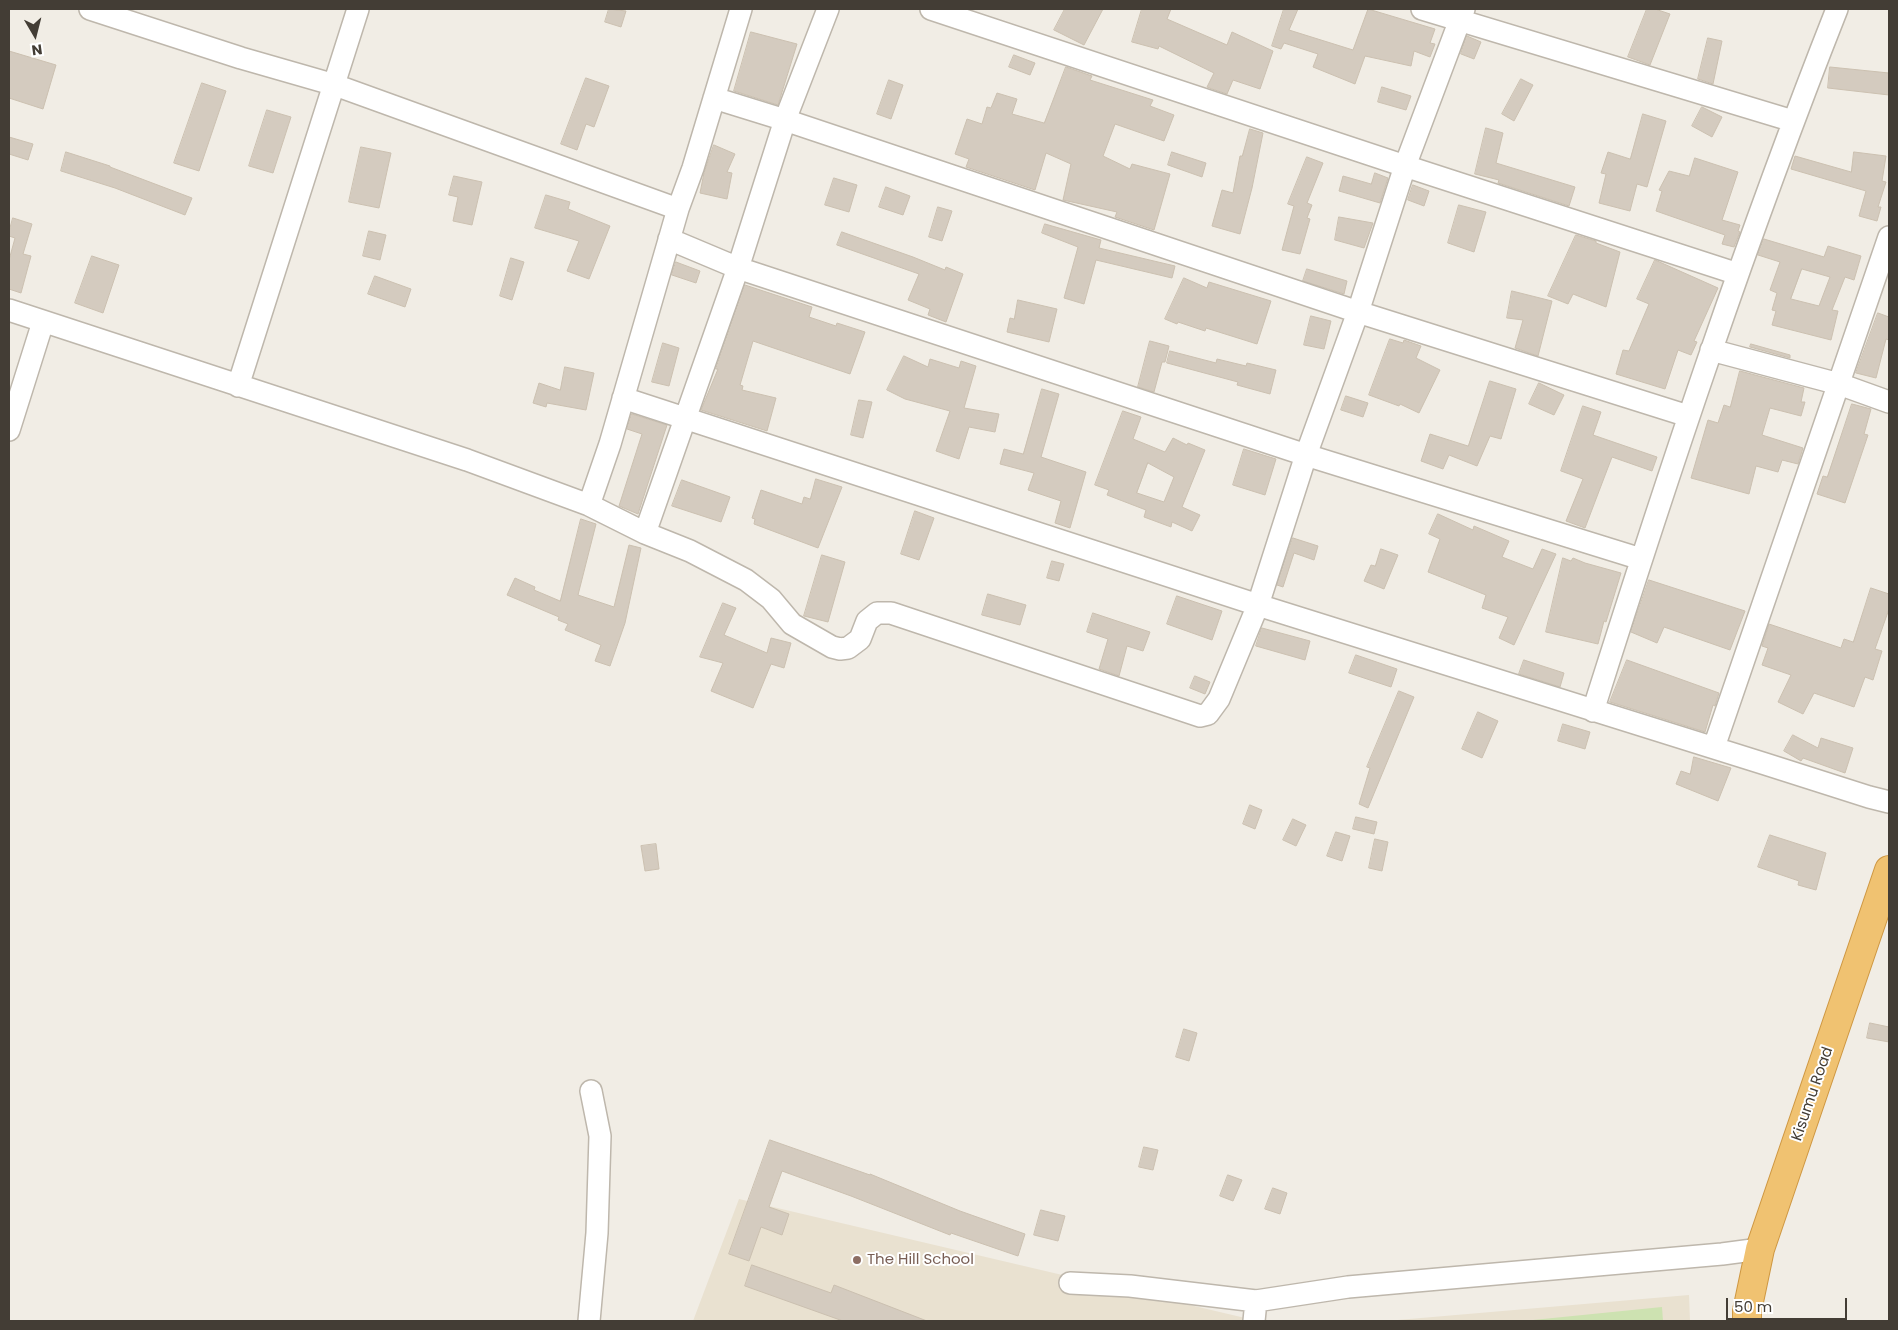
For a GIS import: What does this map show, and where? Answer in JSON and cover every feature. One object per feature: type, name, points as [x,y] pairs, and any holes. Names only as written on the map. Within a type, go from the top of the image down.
[{"type":"highway","name":"Kisumu Road","points":[[1746,1321],[1760,1249],[1889,870]]},
{"type":"street","points":[[90,9],[241,58],[335,85],[678,209]]},
{"type":"street","points":[[238,386],[358,9]]},
{"type":"street","points":[[589,505],[610,444],[678,209],[741,9]]},
{"type":"street","points":[[645,533],[738,268],[784,120],[828,9]]},
{"type":"street","points":[[931,9],[1738,274]]},
{"type":"street","points":[[1422,9],[1462,15],[1793,121]]},
{"type":"street","points":[[1592,711],[1711,350],[1793,121],[1837,9]]},
{"type":"street","points":[[9,310],[467,460],[589,505],[645,533],[690,551],[746,580],[771,599],[792,624],[832,647],[848,648],[860,638],[868,621],[877,613],[891,613],[1200,716],[1208,714],[1219,699],[1258,605],[1306,455],[1358,312],[1405,166],[1462,15]]},
{"type":"street","points":[[714,98],[1358,312],[1688,416]]},
{"type":"street","points":[[1714,747],[1889,237]]},
{"type":"street","points":[[669,239],[738,268],[1306,455],[1641,559]]},
{"type":"street","points":[[9,430],[43,322]]},
{"type":"street","points":[[1711,350],[1839,384],[1889,402]]},
{"type":"street","points":[[623,398],[1258,605],[1592,711],[1714,747],[1870,798],[1889,802]]},
{"type":"street","points":[[589,1321],[597,1233],[600,1136],[591,1092]]},
{"type":"street","points":[[1070,1283],[1130,1286],[1255,1311],[1348,1287],[1760,1249]]},
{"type":"shaded area","name":"The Hill School","points":[[739,1199],[1258,1321],[693,1321]]},
{"type":"shaded area","points":[[1689,1295],[1690,1321],[1386,1321]]},
{"type":"green space","points":[[1662,1307],[1663,1321],[1523,1321]]},
{"type":"building","points":[[609,9],[626,11],[621,27],[605,22]]},
{"type":"building","points":[[1065,9],[1103,9],[1084,45],[1054,30]]},
{"type":"building","points":[[1142,9],[1171,9],[1167,19],[1227,45],[1232,32],[1273,51],[1260,89],[1233,80],[1227,94],[1212,89],[1207,87],[1214,73],[1159,46],[1158,49],[1132,42]]},
{"type":"building","points":[[1284,9],[1298,9],[1289,30],[1353,50],[1368,9],[1435,29],[1430,43],[1435,44],[1430,57],[1414,51],[1411,66],[1365,56],[1355,84],[1313,67],[1318,54],[1284,43],[1281,49],[1272,46]]},
{"type":"building","points":[[1647,9],[1655,9],[1670,14],[1650,65],[1628,57]]},
{"type":"building","points":[[751,32],[797,44],[778,105],[734,91]]},
{"type":"building","points":[[1467,36],[1481,42],[1474,59],[1461,54]]},
{"type":"building","points":[[1708,38],[1722,41],[1713,84],[1698,79]]},
{"type":"building","points":[[9,51],[56,65],[43,109],[9,98]]},
{"type":"building","points":[[1014,55],[1035,63],[1030,75],[1009,67]]},
{"type":"building","points":[[1066,67],[1092,76],[1090,80],[1153,100],[1150,106],[1174,115],[1164,141],[1115,124],[1103,156],[1130,169],[1132,164],[1170,174],[1154,230],[1115,217],[1117,212],[1063,200],[1071,164],[1046,153],[1035,190],[966,167],[969,159],[955,154],[967,119],[982,124],[987,107],[991,108],[997,93],[1017,99],[1012,114],[1044,123]]},
{"type":"building","points":[[1830,67],[1889,73],[1889,95],[1828,88]]},
{"type":"building","points":[[586,78],[609,86],[594,127],[586,124],[577,150],[561,144]]},
{"type":"building","points":[[1521,79],[1533,85],[1514,121],[1502,114]]},
{"type":"building","points":[[889,80],[903,85],[891,119],[877,114]]},
{"type":"building","points":[[202,83],[226,91],[199,171],[174,163]]},
{"type":"building","points":[[1382,87],[1411,96],[1406,110],[1378,102]]},
{"type":"building","points":[[1702,107],[1722,117],[1712,137],[1692,126]]},
{"type":"building","points":[[267,110],[291,117],[273,173],[249,166]]},
{"type":"building","points":[[1643,114],[1666,121],[1647,187],[1637,184],[1630,211],[1599,203],[1606,174],[1601,173],[1608,152],[1630,159]]},
{"type":"building","points":[[1486,128],[1503,133],[1496,163],[1575,187],[1569,206],[1498,183],[1499,180],[1475,174]]},
{"type":"building","points":[[1250,129],[1263,133],[1240,234],[1212,226],[1222,190],[1233,193],[1240,156],[1242,156]]},
{"type":"building","points":[[9,137],[33,144],[28,160],[9,154]]},
{"type":"building","points":[[714,145],[735,154],[727,172],[732,173],[727,199],[700,193],[704,173]]},
{"type":"building","points":[[361,147],[391,153],[379,208],[349,202]]},
{"type":"building","points":[[66,152],[110,166],[192,198],[185,215],[115,188],[61,171]]},
{"type":"building","points":[[1172,152],[1206,163],[1202,177],[1168,165]]},
{"type":"building","points":[[1854,152],[1886,156],[1882,181],[1886,182],[1878,207],[1881,207],[1877,221],[1859,216],[1866,191],[1791,169],[1795,156],[1851,172]]},
{"type":"building","points":[[1307,157],[1323,163],[1307,203],[1312,205],[1307,218],[1310,219],[1300,254],[1282,250],[1294,206],[1288,204]]},
{"type":"building","points":[[1695,158],[1738,172],[1722,220],[1740,225],[1738,231],[1740,232],[1734,247],[1722,244],[1725,235],[1656,211],[1662,191],[1659,190],[1669,171],[1689,176]]},
{"type":"building","points":[[1375,173],[1388,178],[1380,203],[1339,191],[1343,176],[1371,184]]},
{"type":"building","points":[[454,176],[482,182],[472,225],[453,221],[458,197],[449,195]]},
{"type":"building","points":[[834,178],[857,185],[849,212],[825,205]]},
{"type":"building","points":[[1413,185],[1429,191],[1424,206],[1408,200]]},
{"type":"building","points":[[886,187],[910,196],[903,215],[879,207]]},
{"type":"building","points":[[546,195],[570,202],[568,209],[610,226],[589,279],[567,271],[579,241],[535,228]]},
{"type":"building","points":[[1459,205],[1486,212],[1474,252],[1448,243]]},
{"type":"building","points":[[938,207],[952,211],[942,241],[929,237]]},
{"type":"building","points":[[1339,217],[1373,223],[1364,248],[1335,240]]},
{"type":"building","points":[[13,218],[32,224],[23,254],[31,256],[21,293],[9,289],[9,260],[15,238],[9,236],[9,232]]},
{"type":"building","points":[[1045,224],[1101,240],[1099,248],[1175,266],[1172,278],[1096,260],[1084,304],[1064,298],[1078,247],[1042,233]]},
{"type":"building","points":[[369,231],[386,235],[380,260],[363,256]]},
{"type":"building","points":[[842,232],[945,270],[946,267],[963,274],[946,322],[928,315],[930,309],[908,300],[919,274],[837,245]]},
{"type":"building","points":[[1576,235],[1596,241],[1596,243],[1620,252],[1606,307],[1573,294],[1568,304],[1548,296]]},
{"type":"building","points":[[1764,239],[1824,257],[1828,246],[1861,256],[1854,280],[1845,277],[1832,310],[1838,311],[1831,340],[1772,325],[1776,311],[1772,310],[1777,293],[1770,290],[1780,262],[1758,255]],"holes":[[[1802,269],[1830,277],[1819,306],[1791,299]]]},
{"type":"building","points":[[92,256],[119,265],[103,313],[75,303]]},
{"type":"building","points":[[511,258],[524,262],[512,300],[500,296]]},
{"type":"building","points":[[1655,260],[1718,288],[1694,341],[1697,342],[1691,355],[1678,350],[1665,389],[1616,374],[1623,350],[1629,351],[1649,304],[1637,299]]},
{"type":"building","points":[[676,262],[700,271],[696,283],[672,275]]},
{"type":"building","points":[[1307,269],[1347,281],[1344,294],[1303,281]]},
{"type":"building","points":[[375,276],[411,289],[405,307],[368,294]]},
{"type":"building","points":[[1184,278],[1207,288],[1209,282],[1271,301],[1257,344],[1206,328],[1205,331],[1165,319]]},
{"type":"building","points":[[745,285],[812,307],[809,317],[836,326],[837,323],[865,332],[850,374],[753,341],[740,385],[743,386],[742,390],[776,398],[767,431],[701,410],[718,369],[716,369]]},
{"type":"building","points":[[1512,291],[1552,301],[1538,356],[1515,348],[1523,320],[1507,318]]},
{"type":"building","points":[[1018,300],[1057,309],[1049,342],[1007,332],[1010,318],[1014,319]]},
{"type":"building","points":[[1878,313],[1889,317],[1889,340],[1886,339],[1876,378],[1856,373]]},
{"type":"building","points":[[1311,316],[1331,321],[1324,349],[1304,345]]},
{"type":"building","points":[[1390,339],[1403,343],[1404,340],[1421,346],[1416,358],[1440,370],[1419,413],[1400,404],[1399,406],[1369,395]]},
{"type":"building","points":[[1150,341],[1169,346],[1165,362],[1162,362],[1154,392],[1138,387]]},
{"type":"building","points":[[663,343],[679,348],[669,386],[652,382]]},
{"type":"building","points":[[1751,344],[1790,355],[1790,358],[1750,347]]},
{"type":"building","points":[[1170,351],[1216,363],[1217,359],[1246,366],[1247,363],[1276,370],[1270,394],[1237,385],[1238,382],[1167,363]]},
{"type":"building","points":[[904,356],[928,367],[930,359],[959,368],[961,361],[976,366],[964,408],[999,414],[995,432],[969,427],[959,459],[936,451],[950,411],[905,399],[887,390]]},
{"type":"building","points":[[565,367],[594,373],[586,410],[547,403],[546,407],[533,403],[539,383],[560,390]]},
{"type":"building","points":[[1740,371],[1804,388],[1801,402],[1805,402],[1801,416],[1770,408],[1762,435],[1803,448],[1798,464],[1782,460],[1778,472],[1756,466],[1749,494],[1691,478],[1708,420],[1718,423],[1724,405],[1730,407]]},
{"type":"building","points":[[1490,381],[1516,389],[1501,439],[1490,436],[1477,466],[1449,455],[1443,469],[1421,461],[1430,434],[1468,446]]},
{"type":"building","points":[[1539,383],[1564,395],[1554,415],[1529,404]]},
{"type":"building","points":[[1042,389],[1059,394],[1041,457],[1086,472],[1070,528],[1055,523],[1061,501],[1028,490],[1034,473],[1000,464],[1004,449],[1023,454]]},
{"type":"building","points":[[1346,396],[1368,403],[1363,417],[1341,410]]},
{"type":"building","points":[[859,400],[872,402],[863,438],[851,435]]},
{"type":"building","points":[[1852,404],[1871,409],[1864,434],[1868,435],[1845,503],[1817,494],[1823,476],[1827,477]]},
{"type":"building","points":[[1583,406],[1601,412],[1593,435],[1657,457],[1652,471],[1612,457],[1585,528],[1566,521],[1583,479],[1561,471]]},
{"type":"building","points":[[1123,411],[1141,417],[1133,439],[1165,452],[1173,438],[1187,445],[1188,443],[1205,450],[1182,507],[1200,515],[1192,531],[1172,522],[1171,527],[1144,517],[1146,510],[1107,495],[1109,490],[1095,485]],"holes":[[[1148,463],[1174,477],[1164,502],[1137,493]]]},
{"type":"building","points":[[632,414],[667,425],[638,514],[619,506],[642,434],[627,429]]},
{"type":"building","points":[[1244,449],[1276,459],[1265,495],[1233,485]]},
{"type":"building","points":[[816,479],[842,487],[818,548],[754,524],[755,519],[752,518],[761,490],[802,504],[804,497],[810,499]]},
{"type":"building","points":[[682,480],[730,497],[721,522],[672,506]]},
{"type":"building","points":[[915,511],[934,518],[919,560],[901,554]]},
{"type":"building","points":[[1438,514],[1473,530],[1474,526],[1509,541],[1502,557],[1533,569],[1542,549],[1556,554],[1514,645],[1499,638],[1508,617],[1482,608],[1486,595],[1428,572],[1440,539],[1429,534]]},
{"type":"building","points":[[581,519],[596,524],[578,595],[614,607],[629,545],[641,548],[625,623],[610,666],[595,661],[601,645],[565,630],[568,624],[558,620],[559,617],[507,595],[515,578],[535,587],[534,590],[560,601]]},
{"type":"building","points":[[1293,538],[1318,546],[1314,560],[1294,553],[1283,587],[1277,585]]},
{"type":"building","points":[[1381,549],[1398,555],[1384,589],[1364,581],[1371,565],[1375,566]]},
{"type":"building","points":[[822,555],[845,562],[828,622],[804,616]]},
{"type":"building","points":[[1563,558],[1571,561],[1573,558],[1621,573],[1598,644],[1546,632]]},
{"type":"building","points":[[1052,561],[1064,564],[1059,581],[1047,578]]},
{"type":"building","points":[[1649,580],[1745,611],[1730,650],[1664,627],[1657,643],[1631,632]]},
{"type":"building","points":[[1871,588],[1889,594],[1889,609],[1875,649],[1882,651],[1873,680],[1865,677],[1854,707],[1814,693],[1803,714],[1778,702],[1791,675],[1762,665],[1768,648],[1762,646],[1769,624],[1841,648],[1844,639],[1853,642]]},
{"type":"building","points":[[988,594],[1026,605],[1020,625],[982,615]]},
{"type":"building","points":[[1177,596],[1222,611],[1212,640],[1167,624]]},
{"type":"building","points":[[723,603],[736,608],[724,635],[767,653],[771,638],[791,643],[784,668],[771,664],[753,708],[711,691],[723,663],[700,657]]},
{"type":"building","points":[[1093,613],[1150,632],[1143,651],[1127,646],[1119,676],[1099,669],[1108,639],[1087,632]]},
{"type":"building","points":[[1262,628],[1310,641],[1305,660],[1256,646]]},
{"type":"building","points":[[1356,655],[1397,669],[1391,687],[1349,673]]},
{"type":"building","points":[[1524,660],[1564,673],[1560,687],[1519,674]]},
{"type":"building","points":[[1627,660],[1719,693],[1715,706],[1713,705],[1705,732],[1610,702]]},
{"type":"building","points":[[1195,676],[1210,682],[1205,694],[1190,688]]},
{"type":"building","points":[[1399,691],[1414,697],[1368,808],[1359,804],[1370,768],[1367,767]]},
{"type":"building","points":[[1478,712],[1498,721],[1482,758],[1462,749]]},
{"type":"building","points":[[1563,724],[1590,732],[1585,749],[1558,741]]},
{"type":"building","points":[[1793,735],[1818,748],[1821,738],[1853,748],[1845,773],[1803,758],[1801,761],[1784,751]]},
{"type":"building","points":[[1694,757],[1731,768],[1718,801],[1676,784],[1681,771],[1690,774]]},
{"type":"building","points":[[1250,805],[1262,810],[1255,829],[1243,824]]},
{"type":"building","points":[[1356,817],[1377,822],[1374,834],[1353,829]]},
{"type":"building","points":[[1293,819],[1306,825],[1296,846],[1283,840]]},
{"type":"building","points":[[1336,832],[1350,836],[1342,861],[1327,856]]},
{"type":"building","points":[[1770,835],[1826,853],[1816,890],[1798,885],[1799,881],[1758,867]]},
{"type":"building","points":[[1375,839],[1388,842],[1382,871],[1369,868]]},
{"type":"building","points":[[656,844],[659,869],[645,871],[641,846]]},
{"type":"building","points":[[1870,1023],[1889,1027],[1889,1042],[1867,1038]]},
{"type":"building","points":[[1184,1029],[1197,1033],[1189,1061],[1176,1057]]},
{"type":"building","points":[[770,1140],[870,1174],[960,1211],[1025,1234],[1018,1256],[951,1233],[950,1235],[782,1171],[769,1207],[789,1214],[782,1235],[761,1227],[749,1261],[729,1254]]},
{"type":"building","points":[[1144,1147],[1158,1150],[1153,1170],[1139,1167]]},
{"type":"building","points":[[1228,1175],[1242,1180],[1233,1201],[1220,1196]]},
{"type":"building","points":[[1273,1188],[1287,1193],[1280,1214],[1265,1209]]},
{"type":"building","points":[[1041,1210],[1065,1216],[1058,1241],[1034,1235]]},
{"type":"building","points":[[752,1265],[831,1293],[834,1285],[927,1321],[843,1321],[745,1286]]},
{"type":"place","name":"The Hill School","points":[[857,1260]]}]
